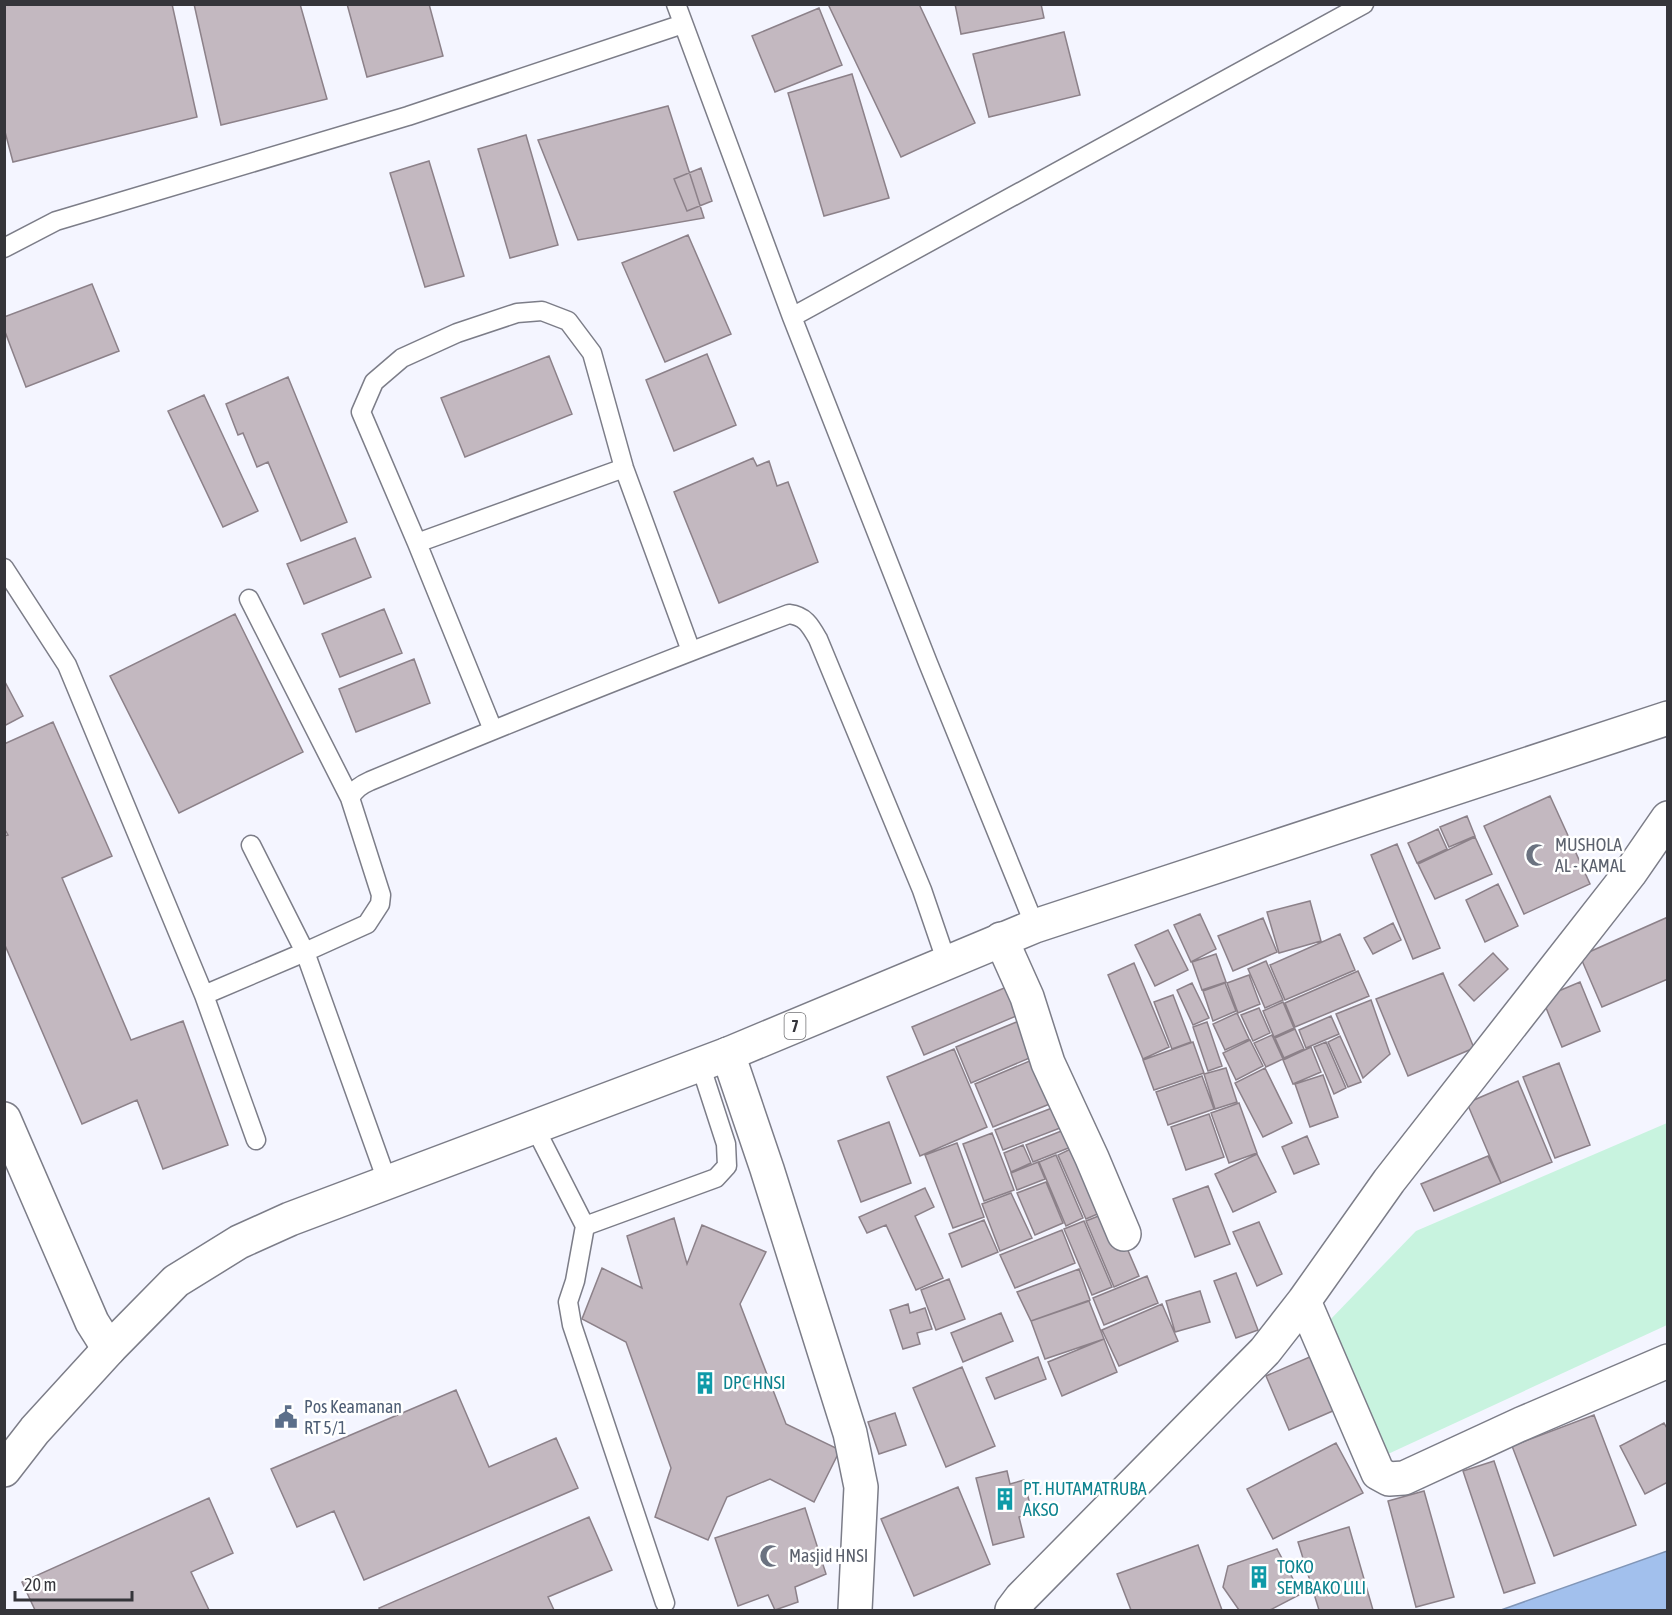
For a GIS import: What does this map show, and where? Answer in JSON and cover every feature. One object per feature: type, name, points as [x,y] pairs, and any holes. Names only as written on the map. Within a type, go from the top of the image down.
[{"type":"main road","name":"7","points":[[4,1470],[35,1430],[109,1349],[176,1281],[239,1242],[290,1219],[387,1181],[714,1059],[1035,926],[1668,718]]},
{"type":"main road","points":[[1012,1611],[1022,1598],[1265,1351],[1304,1301],[1389,1181],[1630,873],[1668,818]]},
{"type":"main road","points":[[1001,939],[1027,997],[1048,1063],[1124,1234]]},
{"type":"main road","points":[[714,1059],[767,1169],[850,1433],[861,1487],[855,1611]]},
{"type":"main road","points":[[4,1119],[92,1322],[109,1349]]},
{"type":"main road","points":[[1304,1301],[1378,1473],[1389,1479],[1404,1478],[1521,1424],[1668,1361]]},
{"type":"lane","points":[[676,4],[792,317],[928,663],[1035,926]]},
{"type":"lane","points":[[792,317],[1365,4]]},
{"type":"lane","points":[[4,248],[56,220],[408,116],[684,24]]},
{"type":"lane","points":[[493,730],[361,412],[374,382],[402,358],[457,333],[517,313],[542,311],[567,321],[592,353],[624,468],[691,651]]},
{"type":"lane","points":[[417,543],[624,468]]},
{"type":"lane","points":[[4,568],[67,665],[204,995],[256,1140]]},
{"type":"lane","points":[[204,995],[367,924],[380,904],[381,896],[350,798],[249,599]]},
{"type":"lane","points":[[350,798],[362,785],[691,651],[789,614],[804,618],[818,639],[922,890],[947,963]]},
{"type":"lane","points":[[251,845],[305,952],[387,1181]]},
{"type":"lane","points":[[585,1226],[716,1178],[727,1166],[714,1059]]},
{"type":"lane","points":[[534,1126],[585,1226],[568,1302],[572,1325],[665,1603]]},
{"type":"green space","points":[[1667,1123],[1667,1325],[1388,1454],[1327,1323],[1416,1231]]},
{"type":"water","points":[[1667,1551],[1667,1610],[1501,1610]]},
{"type":"building","points":[[4,4],[172,4],[197,117],[13,162],[4,128]]},
{"type":"building","points":[[194,4],[300,4],[327,99],[221,125]]},
{"type":"building","points":[[347,4],[429,4],[443,56],[367,77]]},
{"type":"building","points":[[828,4],[919,4],[975,123],[901,157]]},
{"type":"building","points":[[955,4],[1041,4],[1044,18],[961,34]]},
{"type":"building","points":[[819,8],[842,65],[775,92],[752,36]]},
{"type":"building","points":[[1064,32],[1080,95],[989,117],[973,54]]},
{"type":"building","points":[[852,74],[889,198],[824,216],[788,93]]},
{"type":"building","points":[[668,106],[704,218],[578,240],[538,140]]},
{"type":"building","points":[[526,135],[558,245],[510,258],[478,149]]},
{"type":"building","points":[[429,161],[464,276],[425,287],[390,173]]},
{"type":"building","points":[[701,168],[712,201],[687,211],[674,179]]},
{"type":"building","points":[[688,235],[731,334],[665,362],[622,263]]},
{"type":"building","points":[[92,284],[119,351],[26,387],[4,329],[4,317]]},
{"type":"building","points":[[707,354],[736,425],[674,451],[646,380]]},
{"type":"building","points":[[549,356],[572,414],[465,457],[441,398]]},
{"type":"building","points":[[288,377],[347,522],[301,541],[268,462],[257,467],[243,433],[238,435],[226,404]]},
{"type":"building","points":[[204,395],[258,511],[223,527],[168,411]]},
{"type":"building","points":[[753,458],[757,466],[769,461],[777,486],[788,482],[818,562],[719,603],[674,492]]},
{"type":"building","points":[[355,538],[371,577],[304,604],[287,564]]},
{"type":"building","points":[[384,609],[402,653],[340,677],[322,634]]},
{"type":"building","points":[[235,614],[303,752],[179,813],[110,676]]},
{"type":"building","points":[[414,659],[430,703],[356,732],[339,689]]},
{"type":"building","points":[[4,680],[23,716],[4,726]]},
{"type":"building","points":[[53,722],[112,856],[62,878],[131,1040],[183,1021],[228,1145],[163,1169],[137,1100],[82,1124],[4,943],[4,836],[8,835],[4,828],[4,744]]},
{"type":"building","name":"MUSHOLA AL - KAMAL","points":[[1550,796],[1590,884],[1524,914],[1484,826]]},
{"type":"building","points":[[1467,816],[1475,836],[1449,847],[1440,827]]},
{"type":"building","points":[[1438,829],[1447,849],[1417,863],[1408,843]]},
{"type":"building","points":[[1475,837],[1492,874],[1435,899],[1418,864]]},
{"type":"building","points":[[1397,844],[1440,948],[1413,959],[1371,855]]},
{"type":"building","points":[[1498,884],[1518,926],[1485,942],[1466,900]]},
{"type":"building","points":[[1310,901],[1321,941],[1279,953],[1267,912]]},
{"type":"building","points":[[1200,914],[1216,949],[1191,962],[1174,925]]},
{"type":"building","points":[[1668,917],[1668,979],[1602,1007],[1580,956]]},
{"type":"building","points":[[1263,918],[1277,952],[1233,971],[1218,936]]},
{"type":"building","points":[[1393,923],[1401,940],[1373,954],[1364,938]]},
{"type":"building","points":[[1168,930],[1188,970],[1155,986],[1135,945]]},
{"type":"building","points":[[1340,934],[1355,970],[1285,1000],[1270,965]]},
{"type":"building","points":[[1493,953],[1508,969],[1474,1001],[1459,985]]},
{"type":"building","points":[[1216,954],[1226,982],[1202,990],[1192,962]]},
{"type":"building","points":[[1266,961],[1283,1000],[1265,1008],[1248,969]]},
{"type":"building","points":[[1134,963],[1169,1047],[1143,1059],[1108,975]]},
{"type":"building","points":[[1358,971],[1369,996],[1295,1027],[1285,1003]]},
{"type":"building","points":[[1443,973],[1474,1048],[1408,1076],[1376,999]]},
{"type":"building","points":[[1249,975],[1260,1004],[1238,1013],[1227,983]]},
{"type":"building","points":[[1580,982],[1600,1031],[1562,1047],[1542,998]]},
{"type":"building","points":[[1016,983],[1028,1011],[924,1055],[912,1027]]},
{"type":"building","points":[[1192,983],[1209,1018],[1193,1025],[1177,990]]},
{"type":"building","points":[[1225,983],[1236,1011],[1213,1021],[1203,991]]},
{"type":"building","points":[[1173,995],[1191,1042],[1172,1049],[1154,1002]]},
{"type":"building","points":[[1371,1000],[1390,1054],[1363,1078],[1336,1014]]},
{"type":"building","points":[[1283,1002],[1294,1028],[1274,1037],[1263,1011]]},
{"type":"building","points":[[1259,1008],[1270,1033],[1253,1041],[1241,1015]]},
{"type":"building","points":[[1237,1013],[1249,1039],[1225,1050],[1213,1024]]},
{"type":"building","points":[[1331,1016],[1339,1034],[1306,1048],[1299,1030]]},
{"type":"building","points":[[1026,1018],[1041,1053],[971,1083],[956,1047]]},
{"type":"building","points":[[1207,1022],[1222,1066],[1208,1071],[1193,1027]]},
{"type":"building","points":[[1295,1029],[1304,1049],[1284,1058],[1275,1038]]},
{"type":"building","points":[[1272,1035],[1283,1059],[1266,1067],[1254,1043]]},
{"type":"building","points":[[1340,1036],[1361,1082],[1348,1087],[1328,1042]]},
{"type":"building","points":[[1250,1040],[1263,1066],[1236,1080],[1223,1053]]},
{"type":"building","points":[[1193,1042],[1204,1073],[1154,1090],[1143,1060]]},
{"type":"building","points":[[1326,1042],[1346,1088],[1334,1094],[1314,1047]]},
{"type":"building","points":[[1311,1047],[1321,1072],[1293,1084],[1283,1060]]},
{"type":"building","points":[[954,1049],[987,1127],[920,1156],[887,1077]]},
{"type":"building","points":[[1044,1055],[1062,1099],[993,1127],[975,1084]]},
{"type":"building","points":[[1559,1063],[1590,1145],[1555,1158],[1523,1077]]},
{"type":"building","points":[[1226,1068],[1237,1102],[1215,1109],[1204,1074]]},
{"type":"building","points":[[1265,1068],[1292,1123],[1263,1137],[1235,1083]]},
{"type":"building","points":[[1323,1075],[1338,1117],[1310,1127],[1295,1084]]},
{"type":"building","points":[[1202,1076],[1214,1109],[1168,1125],[1156,1092]]},
{"type":"building","points":[[1518,1081],[1552,1162],[1501,1183],[1467,1103]]},
{"type":"building","points":[[1065,1103],[1073,1123],[1003,1150],[995,1130]]},
{"type":"building","points":[[1239,1103],[1257,1153],[1229,1163],[1211,1113]]},
{"type":"building","points":[[1209,1114],[1224,1157],[1186,1170],[1171,1127]]},
{"type":"building","points":[[889,1122],[911,1183],[861,1202],[838,1141]]},
{"type":"building","points":[[1074,1126],[1081,1143],[1033,1162],[1026,1145]]},
{"type":"building","points":[[992,1133],[1014,1190],[984,1201],[963,1144]]},
{"type":"building","points":[[1307,1136],[1319,1164],[1294,1174],[1282,1147]]},
{"type":"building","points":[[957,1143],[984,1217],[953,1228],[925,1155]]},
{"type":"building","points":[[1081,1144],[1109,1209],[1086,1219],[1058,1155]]},
{"type":"building","points":[[1023,1145],[1031,1163],[1011,1172],[1004,1153]]},
{"type":"building","points":[[1257,1154],[1276,1192],[1233,1212],[1215,1174]]},
{"type":"building","points":[[1056,1155],[1083,1218],[1066,1226],[1039,1162]]},
{"type":"building","points":[[1488,1156],[1501,1183],[1434,1211],[1421,1184]]},
{"type":"building","points":[[1038,1162],[1045,1179],[1017,1190],[1011,1173]]},
{"type":"building","points":[[1046,1182],[1063,1223],[1035,1235],[1017,1193]]},
{"type":"building","points":[[1208,1186],[1230,1244],[1195,1257],[1173,1199]]},
{"type":"building","points":[[925,1188],[934,1207],[915,1216],[943,1278],[916,1290],[886,1225],[867,1233],[859,1217]]},
{"type":"building","points":[[1011,1193],[1032,1238],[1000,1251],[982,1204]]},
{"type":"building","points":[[1111,1211],[1139,1276],[1114,1287],[1086,1221]]},
{"type":"building","name":"DPC HNSI","points":[[674,1218],[687,1264],[702,1225],[766,1252],[740,1304],[786,1424],[840,1450],[814,1502],[770,1479],[727,1497],[708,1540],[655,1517],[671,1468],[626,1342],[582,1319],[602,1268],[642,1288],[627,1236]]},
{"type":"building","points":[[984,1220],[998,1252],[962,1267],[949,1234]]},
{"type":"building","points":[[1084,1221],[1112,1287],[1092,1295],[1064,1229]]},
{"type":"building","points":[[1259,1222],[1282,1274],[1257,1286],[1233,1232]]},
{"type":"building","points":[[1062,1230],[1075,1263],[1015,1288],[1000,1255]]},
{"type":"building","points":[[1079,1269],[1090,1300],[1031,1321],[1017,1292]]},
{"type":"building","points":[[1236,1273],[1258,1330],[1236,1338],[1214,1281]]},
{"type":"building","points":[[1147,1276],[1158,1303],[1104,1325],[1093,1298]]},
{"type":"building","points":[[949,1279],[965,1319],[936,1330],[921,1290]]},
{"type":"building","points":[[1200,1291],[1210,1322],[1175,1332],[1166,1301]]},
{"type":"building","points":[[1089,1301],[1104,1339],[1045,1359],[1031,1321]]},
{"type":"building","points":[[908,1304],[910,1313],[925,1308],[932,1329],[917,1333],[920,1344],[903,1349],[890,1310]]},
{"type":"building","points":[[1162,1304],[1178,1341],[1119,1366],[1102,1330]]},
{"type":"building","points":[[1001,1313],[1013,1341],[963,1362],[951,1333]]},
{"type":"building","points":[[1104,1339],[1117,1372],[1062,1396],[1048,1362]]},
{"type":"building","points":[[1312,1356],[1335,1410],[1289,1430],[1266,1376]]},
{"type":"building","points":[[1038,1357],[1046,1379],[995,1399],[986,1378]]},
{"type":"building","points":[[962,1367],[995,1446],[946,1467],[913,1388]]},
{"type":"building","points":[[456,1390],[489,1467],[556,1438],[578,1488],[364,1580],[334,1511],[297,1527],[271,1469]]},
{"type":"building","points":[[895,1413],[906,1445],[879,1454],[868,1422]]},
{"type":"building","points":[[1594,1415],[1636,1525],[1554,1556],[1512,1446]]},
{"type":"building","points":[[1664,1423],[1668,1430],[1668,1482],[1645,1494],[1620,1446]]},
{"type":"building","points":[[1336,1443],[1363,1493],[1273,1539],[1247,1489]]},
{"type":"building","points":[[1494,1461],[1535,1583],[1504,1593],[1463,1471]]},
{"type":"building","name":"PT. HUTAMATRUBA AKSO","points":[[1007,1471],[1010,1484],[1024,1480],[1032,1513],[1019,1517],[1024,1537],[993,1545],[976,1478]]},
{"type":"building","points":[[958,1487],[990,1564],[914,1596],[881,1519]]},
{"type":"building","points":[[1424,1491],[1454,1597],[1416,1607],[1388,1501]]},
{"type":"building","points":[[209,1498],[233,1553],[191,1572],[209,1610],[35,1610],[22,1582]]},
{"type":"building","name":"Masjid HNSI","points":[[805,1508],[826,1574],[795,1587],[798,1602],[775,1610],[768,1595],[738,1606],[715,1538]]},
{"type":"building","points":[[589,1517],[612,1570],[548,1597],[554,1610],[380,1610],[379,1608]]},
{"type":"building","points":[[1349,1527],[1373,1610],[1319,1610],[1298,1542]]},
{"type":"building","points":[[1198,1545],[1222,1610],[1131,1610],[1117,1574]]},
{"type":"building","name":"TOKO SEMBAKO LILI","points":[[1277,1549],[1301,1594],[1270,1610],[1239,1610],[1223,1587],[1228,1566]]},
{"type":"place","name":"MUSHOLA AL - KAMAL","points":[[1537,855]]},
{"type":"place","name":"DPC HNSI","points":[[705,1383]]},
{"type":"place","name":"Pos Keamanan RT 5/1","points":[[286,1417]]},
{"type":"place","name":"PT. HUTAMATRUBA AKSO","points":[[1005,1499]]},
{"type":"place","name":"Masjid HNSI","points":[[771,1556]]},
{"type":"place","name":"TOKO SEMBAKO LILI","points":[[1259,1577]]}]
